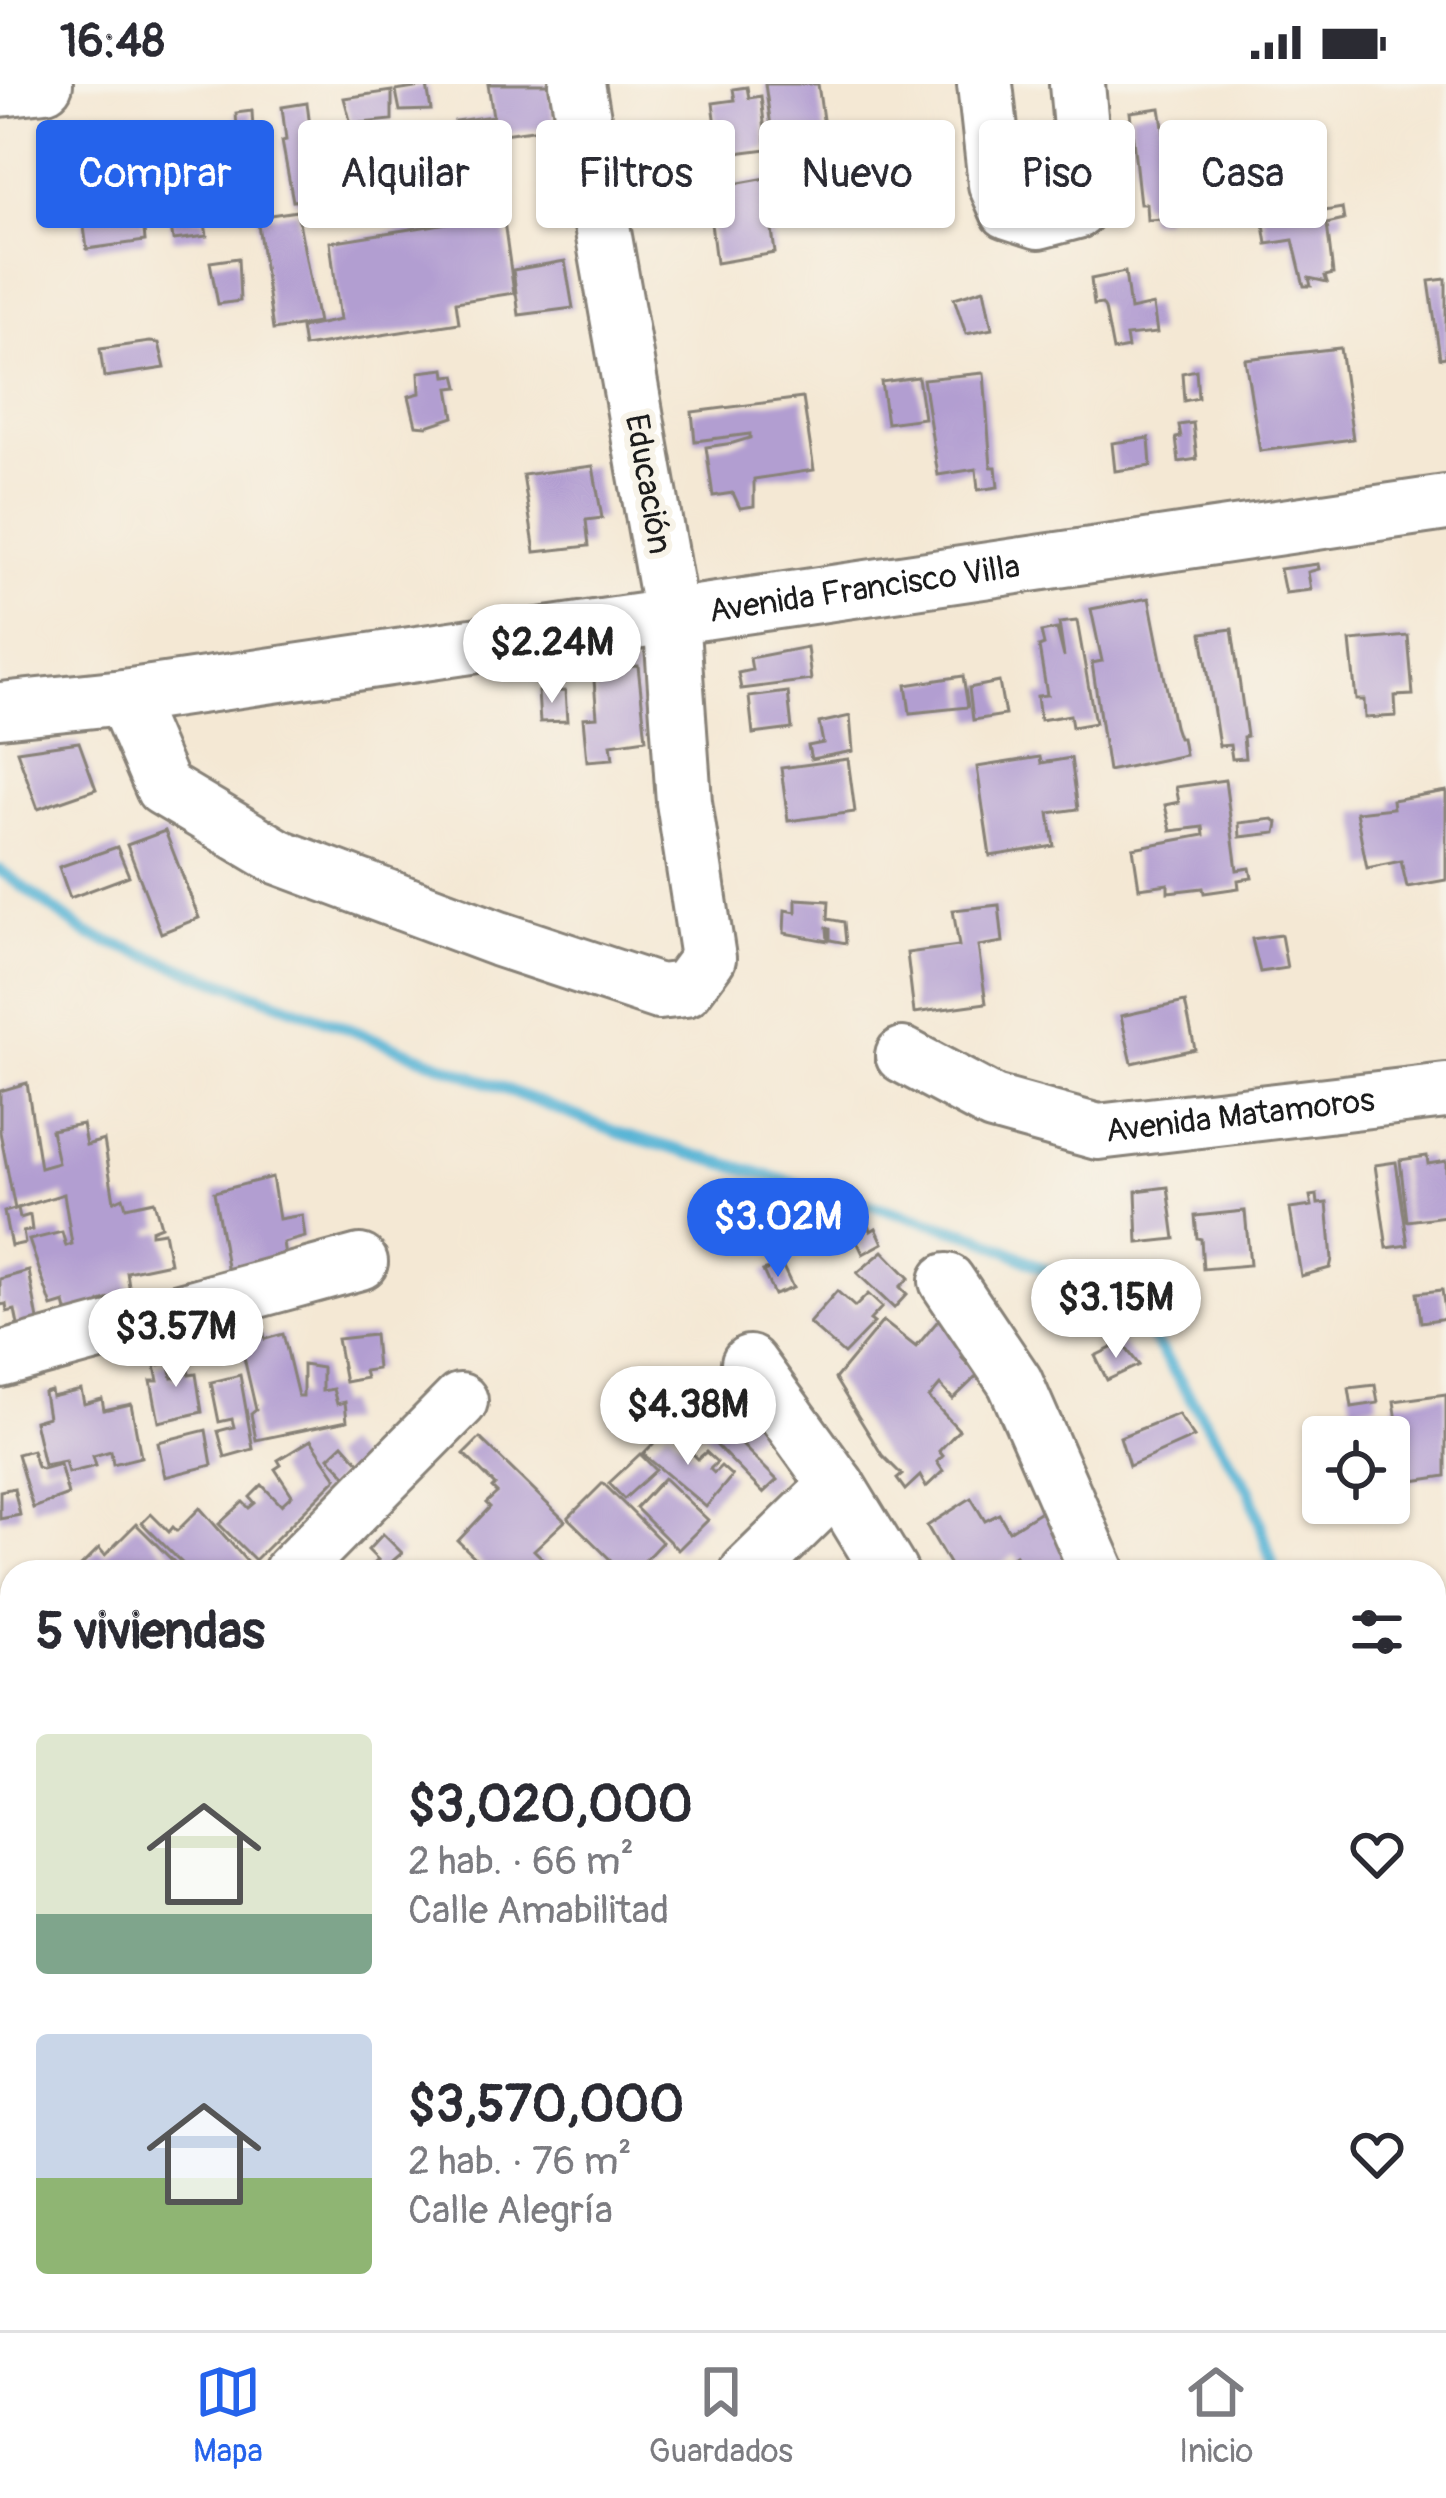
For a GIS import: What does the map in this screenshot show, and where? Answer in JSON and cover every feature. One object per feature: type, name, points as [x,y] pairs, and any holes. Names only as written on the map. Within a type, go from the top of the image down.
[{"type":"street","points":[[0,89],[45,84]]},
{"type":"street","name":"Educación","points":[[124,698],[163,788],[277,856],[499,940],[659,992],[685,989],[708,958],[684,802],[671,616],[577,84]]},
{"type":"street","points":[[985,84],[996,184],[1008,211],[1039,221],[1077,211],[1086,182],[1077,84]]},
{"type":"street","name":"Avenida Francisco Villa","points":[[0,710],[124,698],[1446,503]]},
{"type":"street","name":"Avenida Matamoros","points":[[903,1055],[993,1103],[1098,1132],[1446,1091]]},
{"type":"street","points":[[0,1360],[360,1262]]},
{"type":"street","points":[[946,1281],[1015,1382],[1093,1560]]},
{"type":"street","points":[[749,1363],[837,1485],[883,1560]]},
{"type":"street","points":[[303,1560],[460,1401]]},
{"type":"street","points":[[760,1560],[837,1485]]},
{"type":"building","points":[[488,84],[549,84],[554,120],[536,120],[536,130],[512,133],[512,120],[463,120],[493,116]]},
{"type":"building","points":[[765,84],[818,84],[823,120],[770,120]]},
{"type":"building","points":[[427,86],[431,110],[400,111],[396,91]]},
{"type":"building","points":[[747,87],[749,98],[761,96],[764,120],[759,120],[759,150],[735,153],[735,120],[715,120],[713,103],[735,100],[733,89]]},
{"type":"building","points":[[392,91],[392,120],[350,120],[344,98]]},
{"type":"building","points":[[307,103],[309,120],[298,120],[298,200],[293,201],[282,141],[286,140],[282,107]]},
{"type":"building","points":[[1160,108],[1159,219],[1147,220],[1146,204],[1140,204],[1135,120],[1130,112]]},
{"type":"building","points":[[252,111],[252,120],[236,120],[236,113]]},
{"type":"building","points":[[759,179],[759,228],[772,228],[775,253],[716,263],[712,228],[735,228],[735,184]]},
{"type":"building","points":[[1342,208],[1344,220],[1327,224],[1327,211]]},
{"type":"building","points":[[297,211],[318,323],[273,330],[259,228],[274,228],[274,214]]},
{"type":"building","points":[[1327,224],[1333,274],[1325,276],[1327,282],[1309,278],[1311,286],[1304,286],[1293,240],[1267,244],[1264,228],[1327,228]]},
{"type":"building","points":[[84,228],[144,228],[145,241],[87,249]]},
{"type":"building","points":[[171,228],[206,228],[207,236],[173,240]]},
{"type":"building","points":[[416,228],[505,228],[514,293],[456,302],[459,323],[304,347],[301,328],[340,320],[330,242]]},
{"type":"building","points":[[238,258],[240,301],[218,304],[210,262]]},
{"type":"building","points":[[565,261],[573,308],[519,315],[513,270]]},
{"type":"building","points":[[1125,272],[1130,310],[1153,305],[1157,333],[1126,336],[1128,348],[1113,351],[1105,309],[1102,304],[1094,305],[1091,279]]},
{"type":"building","points":[[1446,279],[1446,357],[1440,358],[1429,281]]},
{"type":"building","points":[[984,289],[992,329],[966,334],[954,298]]},
{"type":"building","points":[[159,343],[165,368],[104,377],[100,349]]},
{"type":"building","points":[[1340,348],[1353,439],[1260,451],[1245,359]]},
{"type":"building","points":[[445,369],[446,376],[456,375],[459,387],[449,388],[454,417],[416,425],[409,396],[420,393],[419,372]]},
{"type":"building","points":[[1196,370],[1198,398],[1184,401],[1182,373]]},
{"type":"building","points":[[984,373],[991,467],[996,467],[998,487],[978,490],[976,469],[938,475],[923,379]]},
{"type":"building","points":[[918,377],[924,418],[887,423],[881,382]]},
{"type":"building","points":[[803,398],[814,470],[754,479],[754,506],[740,508],[733,493],[713,496],[706,447],[750,438],[750,434],[695,441],[692,412]]},
{"type":"building","points":[[1193,423],[1197,459],[1179,462],[1179,425]]},
{"type":"building","points":[[1149,438],[1151,466],[1115,471],[1112,443]]},
{"type":"building","points":[[593,466],[602,518],[586,520],[589,546],[535,552],[523,475]]},
{"type":"building","points":[[1318,564],[1319,569],[1308,572],[1311,590],[1285,593],[1280,569]]},
{"type":"building","points":[[1149,598],[1174,726],[1185,755],[1108,771],[1092,663],[1102,661],[1091,609]]},
{"type":"building","points":[[1077,621],[1095,723],[1072,727],[1070,715],[1040,720],[1037,696],[1047,695],[1039,647],[1044,645],[1041,632],[1057,629],[1064,657],[1059,623]]},
{"type":"building","points":[[1232,629],[1247,736],[1243,737],[1245,758],[1232,759],[1230,745],[1219,746],[1202,633]]},
{"type":"building","points":[[1408,636],[1413,695],[1395,696],[1396,716],[1365,718],[1364,700],[1356,700],[1350,641]]},
{"type":"building","points":[[807,647],[811,680],[741,689],[738,673],[752,670],[750,658]]},
{"type":"building","points":[[638,666],[646,739],[611,744],[613,759],[587,761],[583,718],[597,717],[593,668]]},
{"type":"building","points":[[963,676],[968,707],[910,713],[906,685]]},
{"type":"building","points":[[999,682],[1005,715],[973,720],[969,688]]},
{"type":"building","points":[[565,691],[567,721],[540,722],[538,692]]},
{"type":"building","points":[[788,692],[792,729],[753,734],[749,697]]},
{"type":"building","points":[[850,716],[853,751],[811,759],[808,746],[823,743],[819,723]]},
{"type":"building","points":[[79,742],[96,789],[38,809],[17,751]]},
{"type":"building","points":[[1040,757],[1041,763],[1071,758],[1078,809],[1049,813],[1054,846],[990,856],[977,767]]},
{"type":"building","points":[[848,759],[855,812],[788,821],[781,768]]},
{"type":"building","points":[[1225,780],[1237,870],[1250,868],[1252,878],[1238,880],[1239,888],[1204,893],[1203,888],[1168,892],[1168,884],[1139,888],[1133,848],[1204,835],[1203,827],[1171,831],[1165,805],[1179,802],[1176,787]]},
{"type":"building","points":[[1446,791],[1446,880],[1407,887],[1401,861],[1367,868],[1356,812],[1393,808],[1392,800]]},
{"type":"building","points":[[1273,819],[1278,823],[1276,833],[1240,837],[1239,823]]},
{"type":"building","points":[[165,831],[199,918],[161,933],[127,845]]},
{"type":"building","points":[[117,847],[129,876],[70,898],[59,867]]},
{"type":"building","points":[[796,899],[829,901],[828,919],[844,922],[846,943],[830,940],[827,928],[828,941],[784,933],[785,910],[796,912]]},
{"type":"building","points":[[999,905],[1003,942],[978,946],[986,1003],[914,1013],[907,953],[959,946],[953,910]]},
{"type":"building","points":[[1281,935],[1287,968],[1260,972],[1252,939]]},
{"type":"building","points":[[1185,1002],[1195,1049],[1132,1063],[1121,1016]]},
{"type":"building","points":[[27,1083],[40,1168],[58,1163],[51,1130],[82,1124],[86,1145],[104,1140],[114,1201],[123,1197],[126,1207],[154,1201],[161,1226],[151,1234],[164,1232],[170,1263],[127,1272],[130,1293],[69,1318],[65,1303],[52,1307],[29,1240],[62,1232],[66,1246],[72,1244],[64,1194],[15,1209],[0,1132],[0,1091]]},
{"type":"building","points":[[1427,1156],[1428,1164],[1446,1161],[1446,1216],[1407,1221],[1400,1160]]},
{"type":"building","points":[[1396,1162],[1408,1245],[1387,1248],[1375,1165]]},
{"type":"building","points":[[272,1177],[279,1219],[302,1215],[305,1237],[283,1243],[285,1255],[228,1272],[214,1192]]},
{"type":"building","points":[[1168,1187],[1175,1239],[1138,1243],[1136,1191]]},
{"type":"building","points":[[1317,1195],[1318,1204],[1327,1203],[1332,1259],[1330,1268],[1301,1276],[1290,1209],[1312,1206],[1310,1196]]},
{"type":"building","points":[[18,1208],[20,1218],[30,1215],[32,1230],[23,1232],[25,1243],[11,1246],[4,1212]]},
{"type":"building","points":[[1245,1211],[1250,1265],[1203,1269],[1195,1216]]},
{"type":"building","points":[[866,1212],[871,1231],[876,1228],[883,1243],[863,1254],[856,1239],[820,1246],[820,1232],[838,1226],[836,1220]]},
{"type":"building","points":[[883,1251],[909,1278],[900,1287],[907,1294],[894,1308],[857,1273]]},
{"type":"building","points":[[782,1265],[793,1288],[774,1295],[763,1271]]},
{"type":"building","points":[[29,1271],[39,1326],[12,1334],[10,1328],[18,1325],[15,1310],[7,1312],[6,1304],[0,1305],[0,1279]]},
{"type":"building","points":[[1442,1290],[1446,1318],[1421,1322],[1417,1293]]},
{"type":"building","points":[[837,1291],[855,1307],[868,1294],[882,1307],[870,1320],[874,1323],[844,1354],[809,1323]]},
{"type":"building","points":[[951,1305],[974,1343],[962,1358],[978,1375],[953,1399],[940,1385],[929,1398],[959,1430],[939,1451],[943,1456],[937,1462],[943,1471],[926,1487],[920,1476],[905,1490],[897,1479],[902,1475],[882,1455],[835,1379],[883,1321],[916,1347]]},
{"type":"building","points":[[264,1334],[265,1339],[283,1334],[298,1396],[303,1396],[303,1365],[322,1368],[322,1391],[333,1389],[337,1404],[345,1402],[347,1421],[256,1440],[251,1414],[256,1410],[240,1340]]},
{"type":"building","points":[[374,1335],[377,1369],[364,1371],[366,1378],[345,1382],[337,1339]]},
{"type":"building","points":[[1122,1343],[1139,1365],[1107,1380],[1095,1356]]},
{"type":"building","points":[[185,1346],[189,1375],[196,1374],[202,1412],[159,1422],[151,1381],[158,1381],[155,1366],[170,1362],[172,1378],[179,1377],[176,1349]]},
{"type":"building","points":[[727,1358],[774,1420],[742,1445],[777,1480],[763,1493],[679,1407]]},
{"type":"building","points":[[240,1375],[253,1449],[225,1457],[218,1431],[234,1427],[232,1419],[219,1422],[211,1382]]},
{"type":"building","points":[[1375,1385],[1378,1403],[1352,1407],[1349,1388]]},
{"type":"building","points":[[81,1390],[84,1404],[102,1399],[104,1410],[131,1404],[141,1457],[113,1464],[111,1451],[93,1456],[96,1466],[68,1473],[65,1461],[44,1465],[34,1421],[48,1417],[44,1393],[51,1391],[52,1397]]},
{"type":"building","points":[[1446,1394],[1446,1476],[1410,1481],[1410,1416],[1396,1416],[1394,1401]]},
{"type":"building","points":[[1178,1414],[1194,1437],[1129,1466],[1120,1437]]},
{"type":"building","points":[[668,1429],[698,1459],[706,1452],[717,1462],[710,1469],[714,1473],[721,1466],[732,1476],[706,1507],[643,1454]]},
{"type":"building","points":[[206,1430],[212,1465],[165,1477],[158,1442]]},
{"type":"building","points":[[480,1438],[565,1521],[534,1550],[544,1560],[478,1560],[458,1541],[497,1493],[492,1488],[495,1485],[464,1454]]},
{"type":"building","points":[[311,1440],[337,1478],[255,1560],[219,1524],[243,1502],[249,1508],[255,1503],[250,1497],[262,1485],[281,1505],[292,1495],[275,1469],[281,1465],[278,1460]]},
{"type":"building","points":[[343,1444],[361,1464],[348,1477],[329,1457]]},
{"type":"building","points":[[32,1450],[37,1467],[60,1464],[68,1495],[33,1508],[17,1454]]},
{"type":"building","points":[[640,1454],[656,1470],[624,1499],[609,1483]]},
{"type":"building","points":[[664,1478],[708,1520],[678,1550],[636,1508]]},
{"type":"building","points":[[603,1483],[662,1542],[645,1560],[611,1560],[568,1518]]},
{"type":"building","points":[[14,1488],[20,1515],[0,1519],[0,1491]]},
{"type":"building","points":[[971,1498],[985,1521],[999,1514],[1009,1531],[1055,1502],[1078,1560],[1018,1560],[1015,1555],[1008,1560],[947,1560],[927,1526]]},
{"type":"building","points":[[200,1508],[246,1560],[179,1560],[142,1523],[151,1514],[169,1532],[173,1527],[177,1531]]},
{"type":"building","points":[[136,1524],[172,1560],[87,1560],[99,1548],[105,1555]]},
{"type":"building","points":[[383,1534],[402,1553],[394,1560],[378,1560],[368,1550]]},
{"type":"waterway","points":[[0,870],[87,934],[619,1133],[978,1236],[1138,1315],[1250,1491],[1271,1560]]}]
